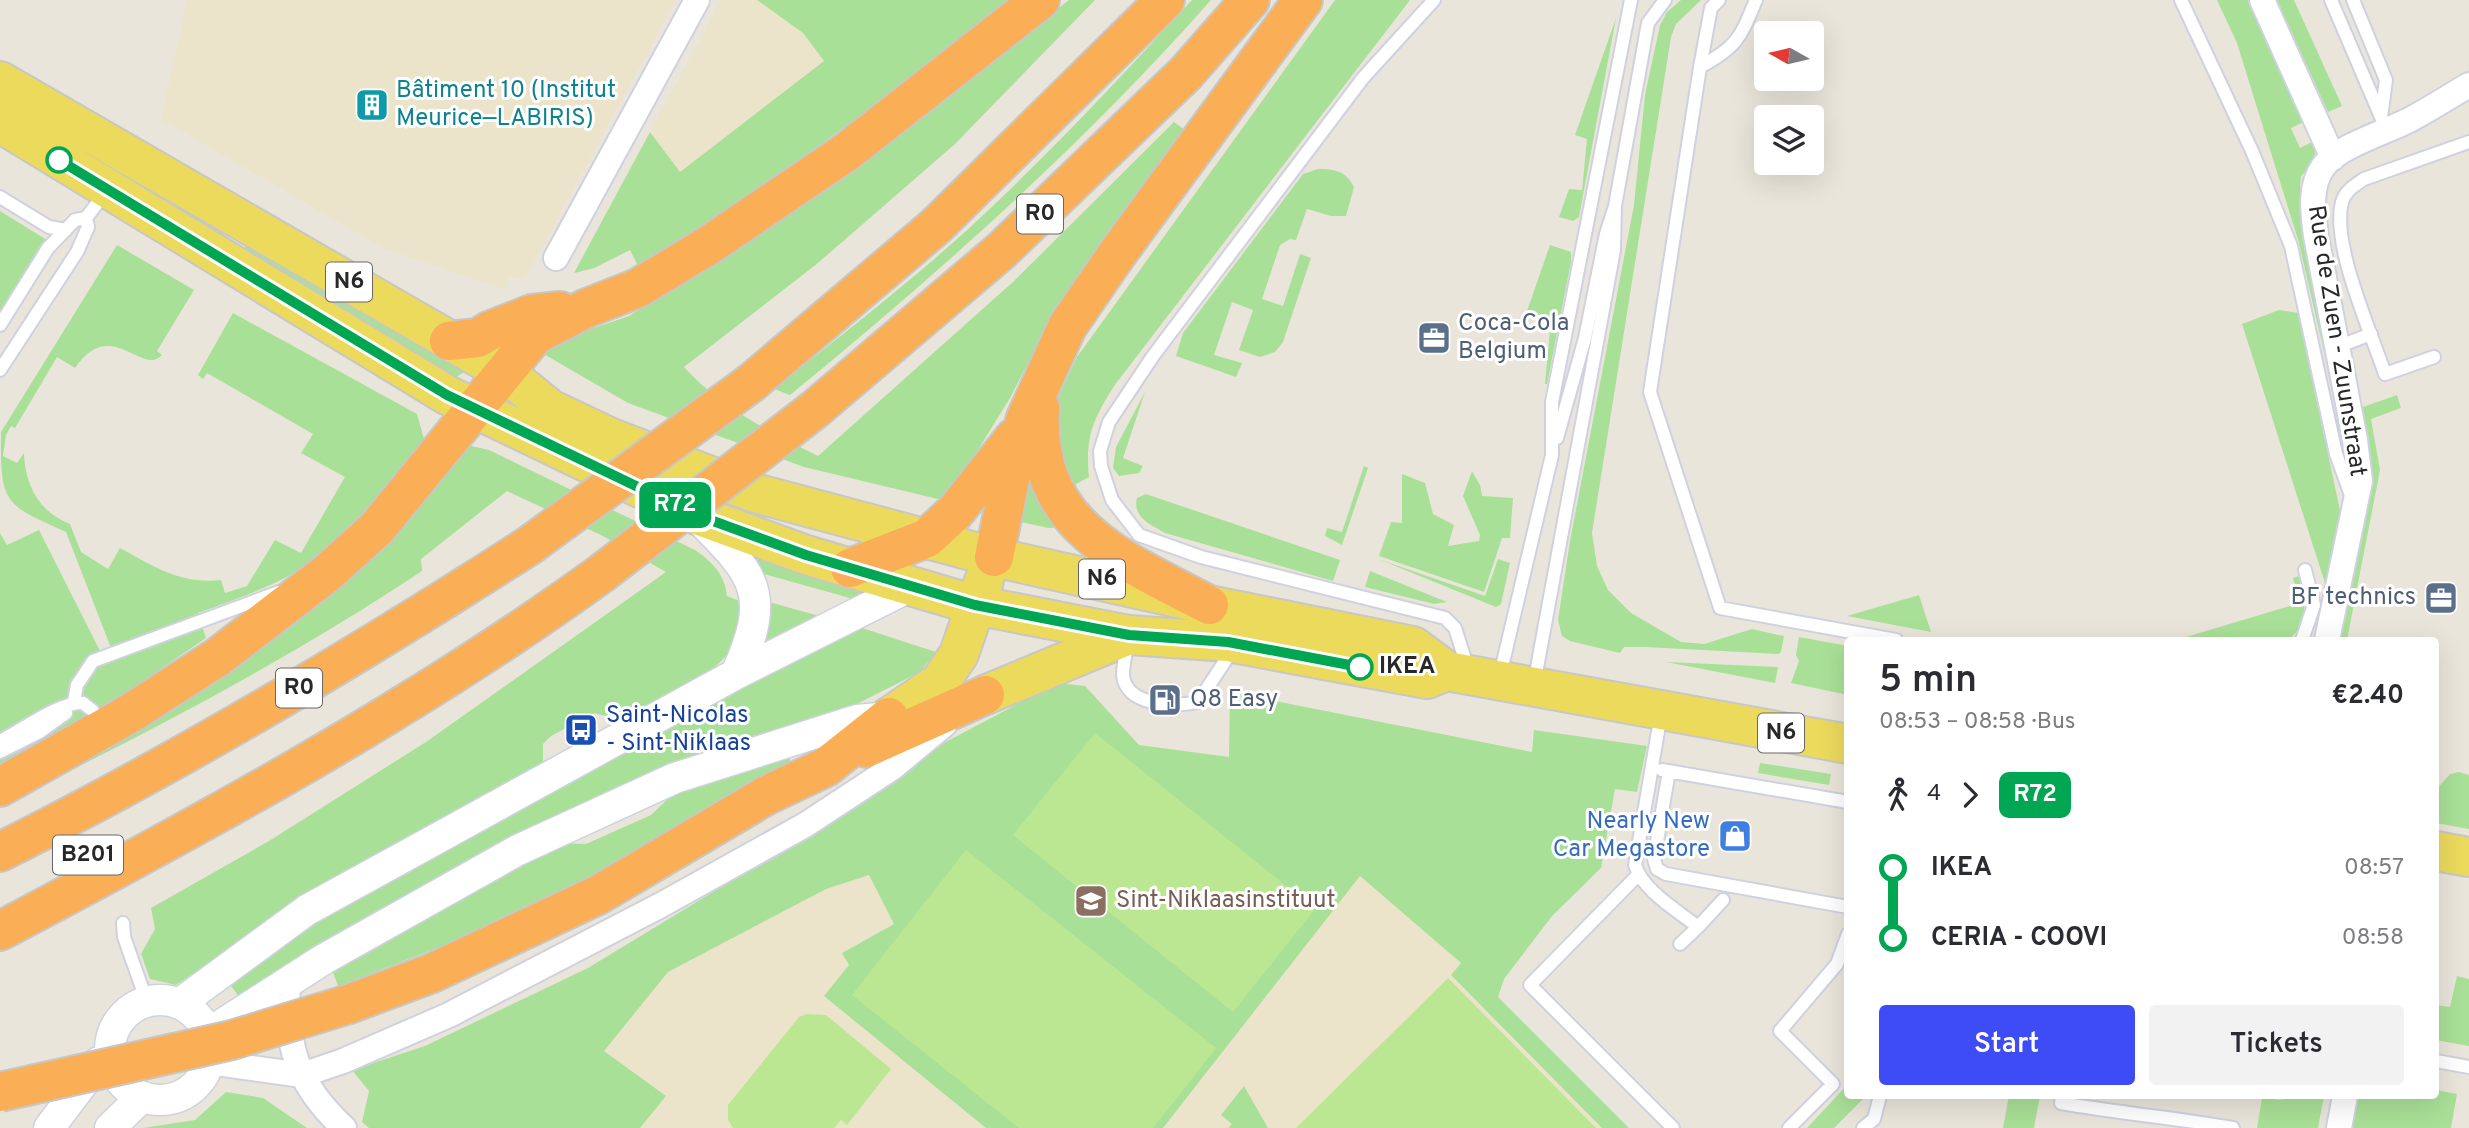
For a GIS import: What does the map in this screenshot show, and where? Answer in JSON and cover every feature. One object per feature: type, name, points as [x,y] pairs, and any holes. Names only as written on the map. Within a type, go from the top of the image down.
[{"type":"highway","points":[[0,787],[129,714],[185,678],[326,574],[377,528],[535,335],[587,308],[638,288],[755,215],[909,105],[1041,0]]},
{"type":"highway","name":"R0","points":[[0,852],[62,821],[319,676],[530,545],[751,383],[936,226],[1165,0]]},
{"type":"highway","name":"R0","points":[[0,931],[225,810],[527,628],[602,573],[814,410],[1002,250],[1185,73],[1250,0]]},
{"type":"highway","points":[[985,554],[1026,418],[1067,327],[1117,254],[1303,0]]},
{"type":"highway","points":[[449,341],[478,338],[532,314],[587,308]]},
{"type":"highway","points":[[1041,380],[1038,439],[1046,477],[1067,510],[1093,539],[1121,561],[1209,605]]},
{"type":"highway","points":[[850,568],[927,538],[956,512],[1004,453],[1026,418]]},
{"type":"highway","points":[[0,1093],[283,1026],[432,973],[598,895],[766,795],[985,695]]},
{"type":"highway","points":[[826,766],[888,717]]},
{"type":"highway","name":"B201","points":[[0,900],[177,809],[321,752]]},
{"type":"highway","points":[[0,959],[213,842],[225,810]]},
{"type":"highway","points":[[0,831],[26,819],[62,821]]},
{"type":"main road","name":"N6","points":[[0,80],[97,173],[351,338],[476,409],[694,514],[850,568],[975,605],[1129,635],[1236,643],[1427,679],[1487,679],[1844,743]]},
{"type":"main road","name":"N6","points":[[0,124],[449,341],[506,373],[551,409],[685,467],[807,509],[985,554],[1209,605],[1413,646],[1487,679]]},
{"type":"main road","points":[[909,587],[985,554]]},
{"type":"main road","points":[[888,717],[940,682],[959,654],[975,605],[985,554]]},
{"type":"main road","points":[[985,695],[1129,635]]},
{"type":"main road","points":[[2439,852],[2469,857]]},
{"type":"street","points":[[556,258],[697,0]]},
{"type":"street","points":[[2262,0],[2333,158],[2384,124],[2469,85]]},
{"type":"street","name":"Rue de Zuen - Zuunstraat","points":[[2323,628],[2360,481],[2355,440],[2313,217],[2316,180],[2333,158]]},
{"type":"street","points":[[694,514],[732,553],[750,577],[756,607],[754,626],[736,674]]},
{"type":"street","points":[[179,1004],[307,910],[736,674],[909,587]]},
{"type":"street","points":[[208,1048],[302,1075],[343,1061],[449,1015],[661,905],[816,818],[892,768],[985,695]]},
{"type":"street","points":[[208,1048],[288,980],[518,850],[675,778],[857,720],[888,717]]},
{"type":"street","points":[[288,980],[289,1042],[302,1075],[326,1112],[344,1128]]},
{"type":"street","points":[[163,1000],[179,1004],[201,1021],[208,1048],[202,1077],[183,1094],[159,1100],[142,1097],[126,1087],[120,1079],[110,1052],[112,1035],[120,1020],[131,1009],[147,1002],[163,1000]]},
{"type":"street","points":[[49,1128],[110,1052]]},
{"type":"street","points":[[110,1128],[142,1097]]},
{"type":"street","points":[[2339,1128],[2344,1099]]},
{"type":"lane","points":[[1434,0],[1363,78],[1153,356],[1108,422],[1102,437],[1101,466],[1112,500],[1139,535],[1201,557],[1445,618],[1455,628],[1487,679]]},
{"type":"lane","points":[[1552,455],[1552,402],[1630,0]]},
{"type":"lane","points":[[1487,679],[1585,338],[1615,206],[1648,23],[1665,0]]},
{"type":"lane","points":[[1719,0],[1711,8],[1700,66],[1650,392],[1720,608],[1880,637]]},
{"type":"lane","points":[[1700,66],[1723,54],[1739,41],[1756,0]]},
{"type":"lane","points":[[2181,0],[2252,150],[2291,246],[2336,454],[2355,505]]},
{"type":"lane","points":[[2331,0],[2384,124]]},
{"type":"lane","points":[[2353,0],[2386,80],[2384,124]]},
{"type":"lane","points":[[2434,356],[2385,374],[2343,249],[2342,202],[2351,188],[2364,179],[2469,142]]},
{"type":"lane","points":[[0,325],[48,248],[75,220],[97,173]]},
{"type":"lane","points":[[0,370],[77,252],[88,227],[97,173]]},
{"type":"lane","points":[[0,197],[49,227],[66,230]]},
{"type":"lane","points":[[1487,679],[1614,250],[1615,206]]},
{"type":"lane","points":[[2337,347],[2371,334]]},
{"type":"lane","points":[[2305,570],[2323,628],[2307,637]]},
{"type":"lane","points":[[74,702],[77,685],[93,661],[326,574]]},
{"type":"lane","points":[[1129,635],[1123,677],[1130,690],[1149,702],[1184,705],[1198,702],[1236,643]]},
{"type":"lane","points":[[0,741],[65,704],[83,703],[93,711],[68,711],[38,733],[0,752]]},
{"type":"lane","points":[[1662,710],[1636,865],[1639,874],[1698,927]]},
{"type":"lane","points":[[1652,768],[1844,801]]},
{"type":"lane","points":[[1669,771],[1654,859],[1657,869],[1666,874],[1844,906]]},
{"type":"lane","points":[[1639,874],[1530,985],[1673,1128]]},
{"type":"lane","points":[[1680,944],[1723,900]]},
{"type":"lane","points":[[123,923],[124,937],[147,1002]]},
{"type":"lane","points":[[1789,1128],[1833,1084],[1780,1031],[1837,964],[1844,945]]},
{"type":"lane","points":[[2439,1062],[2469,1067]]},
{"type":"lane","points":[[1863,1128],[1874,1119],[1879,1099]]},
{"type":"lane","points":[[2062,1099],[2061,1103],[2144,1118],[2182,1119],[2233,1128]]},
{"type":"shaded area","points":[[187,0],[676,0],[525,279],[508,277],[504,289],[383,248],[161,119]]},
{"type":"shaded area","points":[[721,0],[947,0],[602,265],[574,273]]},
{"type":"shaded area","name":"Sint-Niklaasinstituut","points":[[1085,686],[1139,745],[1229,757],[1230,692],[1552,915],[1504,979],[1498,997],[1629,1128],[369,1128],[362,1122],[693,932],[893,867]]},
{"type":"green space","points":[[757,0],[1011,0],[829,139],[638,266],[630,250],[594,268],[574,273],[650,132],[680,172],[824,61],[803,33]]},
{"type":"green space","points":[[1069,0],[1095,0],[955,144],[818,263],[684,367],[730,406],[764,428],[818,456],[1014,281],[1174,122],[1189,133],[1045,330],[1010,398],[973,458],[942,500],[804,467],[628,403],[542,353],[562,339],[629,316],[795,208],[962,85]]},
{"type":"green space","points":[[1192,0],[1211,0],[1113,105],[1009,206],[901,302],[790,395],[774,389],[889,297],[972,225],[1073,127]]},
{"type":"green space","points":[[1335,0],[1410,0],[1114,386],[1092,429],[1088,450],[1089,477],[1067,489],[1055,440],[1058,398],[1077,357]]},
{"type":"green space","points":[[1681,0],[1701,0],[1676,24],[1671,37],[1592,533],[1597,566],[1608,590],[1631,613],[1681,642],[1704,644],[1752,629],[1784,636],[1781,652],[1778,654],[1646,647],[1624,647],[1620,653],[1570,641],[1562,636],[1558,620],[1570,541],[1634,205],[1645,95],[1660,25],[1667,12]]},
{"type":"green space","points":[[2217,0],[2253,0],[2308,120],[2291,128],[2300,148],[2316,140],[2314,163],[2301,176],[2300,186],[2328,322],[2324,352],[2299,243],[2237,43]]},
{"type":"green space","points":[[2277,0],[2294,0],[2342,106],[2328,112]]},
{"type":"green space","points":[[1616,18],[1579,217],[1573,221],[1559,217],[1569,189],[1582,190],[1587,139],[1575,135]]},
{"type":"green space","points":[[1318,169],[1339,172],[1347,177],[1354,187],[1346,216],[1331,216],[1307,209],[1296,240],[1290,239],[1280,245],[1262,299],[1283,306],[1300,254],[1311,258],[1283,342],[1275,352],[1260,357],[1239,350],[1253,310],[1232,302],[1214,355],[1242,363],[1236,377],[1176,356],[1183,333],[1303,174]]},
{"type":"green space","points":[[0,211],[47,240],[0,313]]},
{"type":"green space","points":[[249,241],[473,367],[451,380],[241,254]]},
{"type":"green space","points":[[117,245],[194,290],[157,351],[162,355],[154,360],[145,359],[113,346],[101,347],[88,353],[75,368],[57,357],[15,428],[11,426],[6,435],[3,456],[17,463],[24,453],[27,476],[36,496],[50,512],[70,524],[81,552],[108,569],[120,548],[168,573],[193,580],[221,580],[225,593],[247,586],[275,540],[301,553],[345,477],[301,453],[313,434],[207,373],[203,379],[198,375],[233,313],[417,414],[426,446],[362,518],[320,556],[277,582],[198,613],[206,638],[128,691],[0,765],[0,533],[7,545],[39,530],[100,651],[111,648],[66,532],[18,508],[10,499],[2,475],[1,432]]},
{"type":"green space","points":[[1550,245],[1571,252],[1571,262],[1545,384],[1551,319],[1527,311]]},
{"type":"green space","points":[[2279,310],[2298,313],[2341,515],[2326,586],[2242,324]]},
{"type":"green space","points":[[1145,392],[1123,458],[1143,466],[1139,473],[1119,476],[1113,468],[1116,447]]},
{"type":"green space","points":[[2397,395],[2401,408],[2371,419],[2380,470],[2348,637],[2337,637],[2360,408]]},
{"type":"green space","points":[[463,444],[489,450],[695,550],[712,564],[720,575],[727,596],[747,604],[729,653],[708,674],[628,722],[594,713],[551,736],[543,744],[543,767],[316,891],[176,985],[150,979],[141,954],[155,929],[151,908],[269,841],[426,742],[666,572],[603,536],[507,491],[421,559],[422,571],[371,604],[215,695],[0,805],[70,757]]},
{"type":"green space","points":[[1028,464],[1070,527],[1049,528],[1016,521]]},
{"type":"green space","points":[[1364,466],[1368,468],[1342,545],[1325,536],[1327,528],[1342,532]]},
{"type":"green space","points":[[1472,471],[1480,485],[1482,496],[1513,498],[1510,538],[1502,538],[1484,592],[1379,556],[1391,522],[1402,523],[1402,474],[1425,483],[1433,514],[1454,525],[1448,546],[1479,541],[1480,535],[1463,496]]},
{"type":"green space","points":[[1146,494],[1340,560],[1333,581],[1165,533],[1144,520],[1137,510],[1137,498]]},
{"type":"green space","points":[[753,554],[871,592],[857,600],[757,572],[752,563]]},
{"type":"green space","points":[[1378,559],[1485,596],[1498,559],[1510,563],[1501,604],[1496,607]]},
{"type":"green space","points":[[1370,571],[1447,602],[1434,604],[1365,587]]},
{"type":"green space","points":[[2299,576],[2304,611],[2300,626],[2291,637],[2186,637],[2300,603],[2293,578]]},
{"type":"green space","points":[[1919,595],[1931,632],[1847,616]]},
{"type":"green space","points":[[765,601],[823,617],[760,651]]},
{"type":"green space","points":[[859,627],[936,652],[920,672],[845,710],[609,791],[550,819],[241,1000],[225,977],[406,862]]},
{"type":"green space","points":[[1799,637],[1844,645],[1844,694],[1791,683],[1799,661],[1796,655]]},
{"type":"green space","points":[[1666,662],[1778,667],[1775,683]]},
{"type":"green space","name":"Sint-Niklaasinstituut","points":[[1057,683],[1085,686],[1139,745],[1229,757],[1230,692],[1532,752],[1534,730],[1647,746],[1637,792],[1615,789],[1601,868],[1552,916],[1504,979],[1498,997],[1629,1128],[1602,1128],[1451,975],[1461,963],[1360,876],[1163,1128],[986,1128],[824,996],[849,965],[842,953],[894,924],[869,875],[826,889],[668,972],[604,1051],[666,1096],[640,1128],[369,1128],[362,1122],[369,1091],[352,1070],[425,1046],[588,968],[820,827],[940,745]]},
{"type":"green space","points":[[1095,733],[1315,909],[1233,1012],[1013,835]]},
{"type":"green space","points":[[788,752],[790,760],[787,766],[664,842],[479,932],[338,986],[331,967],[553,843],[586,844],[651,815],[670,797],[712,775]]},
{"type":"green space","points":[[1760,763],[1831,774],[1829,785],[1758,773]]},
{"type":"green space","points":[[2459,772],[2469,775],[2469,829],[2439,824],[2439,787],[2450,774]]},
{"type":"green space","points":[[966,850],[1216,1048],[1153,1128],[1019,1128],[852,995]]},
{"type":"green space","points":[[2457,976],[2469,979],[2469,1046],[2439,1041],[2439,1005],[2450,1007]]},
{"type":"green space","points":[[1448,978],[1596,1128],[1296,1128]]},
{"type":"green space","points":[[807,1014],[826,1015],[891,1069],[847,1125],[841,1120],[834,1128],[733,1128],[728,1120],[728,1105],[799,1017]]},
{"type":"green space","points":[[1244,1086],[1268,1128],[1228,1128],[1232,1124],[1221,1115]]},
{"type":"green space","points":[[1844,1088],[1844,1099],[1863,1099],[1834,1128],[1807,1128]]},
{"type":"green space","points":[[2439,1091],[2457,1094],[2451,1128],[2326,1128],[2331,1099],[2439,1099]]},
{"type":"green space","points":[[226,1092],[263,1098],[307,1128],[143,1128],[195,1120]]},
{"type":"green space","points":[[2008,1099],[2039,1099],[2034,1128],[2003,1128]]},
{"type":"green space","points":[[2262,1099],[2323,1099],[2318,1128],[2257,1128]]},
{"type":"bus line","name":"R72","points":[[59,160],[447,395],[639,490],[694,514],[806,555],[975,605],[1129,635],[1228,642],[1360,667]]},
{"type":"place","name":"Bâtiment 10 (Institut Meurice—LABIRIS)","points":[[372,105]]},
{"type":"place","name":"Coca-Cola Belgium","points":[[1434,338]]},
{"type":"place","name":"BF technics","points":[[2441,598]]},
{"type":"place","name":"IKEA","points":[[1360,667]]},
{"type":"place","name":"Q8 Easy","points":[[1165,700]]},
{"type":"place","name":"Saint-Nicolas - Sint-Niklaas","points":[[581,730]]},
{"type":"place","name":"Nearly New Car Megastore","points":[[1735,836]]},
{"type":"place","name":"Sint-Niklaasinstituut","points":[[1091,901]]}]
